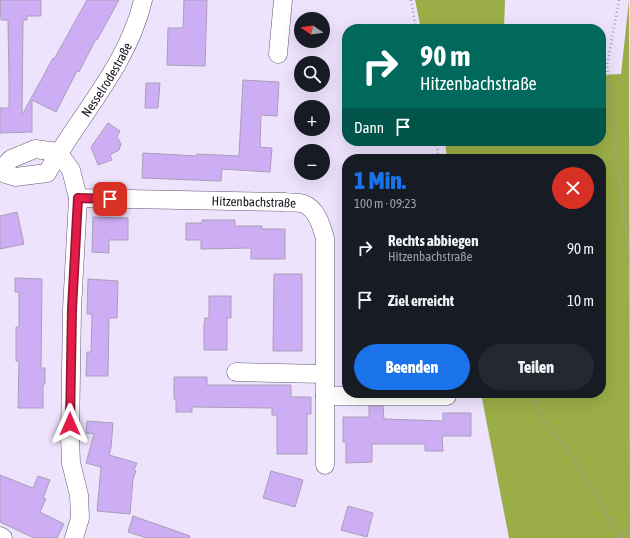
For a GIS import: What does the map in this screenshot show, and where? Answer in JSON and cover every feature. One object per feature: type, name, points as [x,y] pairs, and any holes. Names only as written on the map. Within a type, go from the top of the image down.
[{"type":"street","name":"Nesselrodestraße","points":[[0,171],[15,178],[47,173],[58,152],[101,91],[124,51],[141,9],[143,0]]},
{"type":"street","points":[[278,54],[283,0]]},
{"type":"street","points":[[58,152],[71,170],[78,198],[72,309],[70,422],[71,464],[79,494],[80,518],[74,538]]},
{"type":"street","name":"Hitzenbachstraße","points":[[78,198],[285,202],[303,204],[311,209],[319,220],[325,238],[325,465]]},
{"type":"street","points":[[236,372],[324,374]]},
{"type":"street","points":[[325,396],[342,396]]},
{"type":"street","points":[[0,536],[4,538]]},
{"type":"path","points":[[411,0],[415,24]]},
{"type":"path","points":[[619,0],[607,65],[630,266]]},
{"type":"path","points":[[535,398],[543,421],[574,458],[620,538],[630,528]]},
{"type":"green space","points":[[415,0],[505,0],[504,24],[420,24]]},
{"type":"green space","points":[[629,0],[630,538],[509,538],[482,398],[606,398],[606,154],[446,154],[446,146],[606,146],[606,75],[621,74]]},
{"type":"building","points":[[0,0],[41,0],[41,16],[27,16],[27,20],[23,20],[22,115],[87,0],[119,0],[79,72],[77,71],[56,112],[32,100],[32,132],[0,133],[0,108],[9,108],[9,80],[8,20],[1,20]]},
{"type":"building","points":[[184,0],[207,0],[205,66],[167,65],[168,28],[183,28]]},
{"type":"building","points":[[243,80],[279,82],[277,116],[261,115],[260,147],[272,148],[270,172],[222,169],[221,181],[142,178],[143,153],[197,156],[197,154],[239,156]]},
{"type":"building","points":[[146,83],[160,83],[158,108],[145,108]]},
{"type":"building","points":[[108,123],[120,131],[117,137],[121,144],[119,150],[110,155],[112,160],[98,165],[91,147]]},
{"type":"building","points":[[17,212],[24,244],[0,249],[0,216]]},
{"type":"building","points":[[93,217],[128,218],[128,240],[109,240],[109,253],[92,252]]},
{"type":"building","points":[[202,220],[235,220],[235,226],[262,226],[262,229],[285,229],[285,259],[251,259],[251,248],[201,249],[201,240],[186,240],[186,223],[202,223]]},
{"type":"building","points":[[274,274],[302,274],[302,351],[273,351]]},
{"type":"building","points":[[15,278],[42,279],[41,368],[45,368],[43,408],[18,408],[19,361],[16,361],[16,327],[19,327],[19,292],[15,292]]},
{"type":"building","points":[[88,279],[118,281],[117,318],[109,318],[108,376],[86,376],[87,352],[91,352],[92,314],[87,314]]},
{"type":"building","points":[[209,296],[231,296],[231,318],[227,318],[227,350],[204,350],[204,324],[205,318],[209,318]]},
{"type":"building","points":[[174,377],[207,377],[207,385],[291,385],[291,397],[311,397],[311,414],[307,414],[307,454],[277,454],[277,415],[272,415],[272,408],[192,407],[192,412],[176,412],[176,399],[174,399]]},
{"type":"building","points":[[369,406],[383,406],[384,419],[443,421],[443,413],[471,413],[471,436],[442,436],[443,451],[425,451],[425,444],[372,444],[372,462],[346,463],[346,442],[343,442],[343,417],[369,417]]},
{"type":"building","points":[[87,421],[113,423],[109,455],[137,463],[134,470],[136,471],[133,479],[130,514],[97,511],[101,467],[86,463],[94,434],[86,433]]},
{"type":"building","points":[[271,471],[303,480],[295,507],[263,498]]},
{"type":"building","points":[[0,475],[33,488],[38,476],[50,480],[43,498],[46,499],[40,512],[64,524],[57,538],[34,538],[0,522]]},
{"type":"building","points":[[348,506],[373,513],[367,537],[341,530]]},
{"type":"building","points":[[133,516],[190,536],[189,538],[147,538],[128,532]]},
{"type":"route","points":[[70,424],[72,309],[78,198],[110,199]]}]
